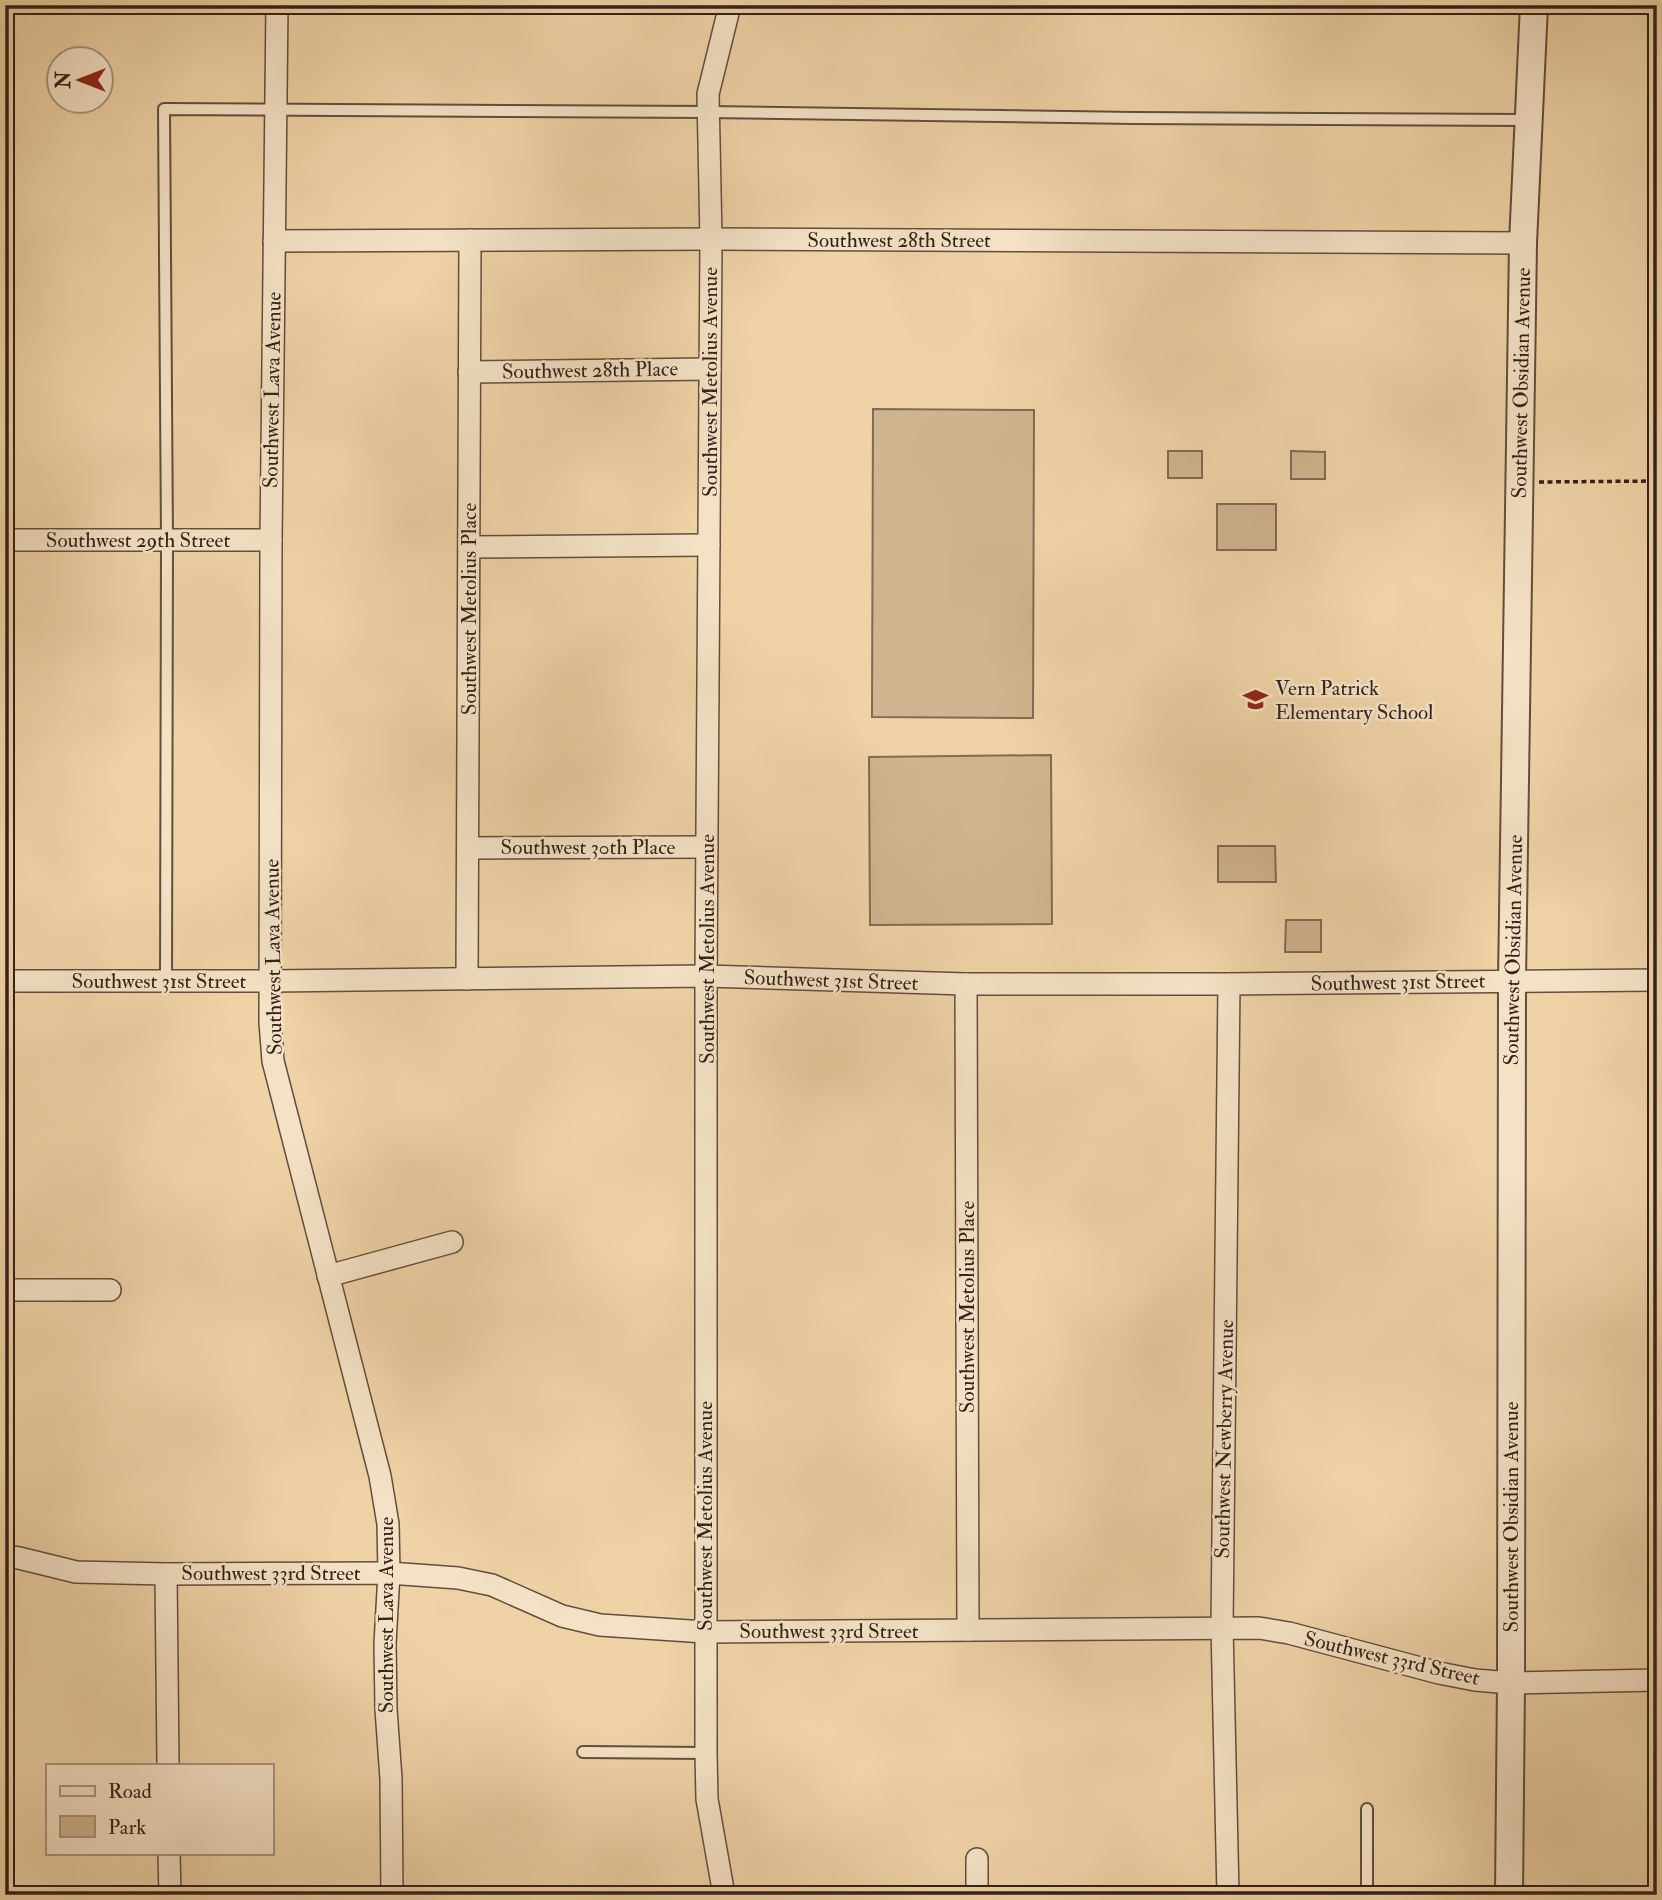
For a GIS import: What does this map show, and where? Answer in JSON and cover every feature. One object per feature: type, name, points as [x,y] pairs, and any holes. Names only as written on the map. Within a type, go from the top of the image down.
[{"type":"street","name":"Southwest Lava Avenue","points":[[277,5],[271,540],[270,1022],[273,1061],[380,1476],[388,1524],[386,1709],[391,1779],[392,1895]]},
{"type":"street","name":"Southwest Metolius Avenue","points":[[724,1895],[707,1799],[706,1753],[706,976],[711,239],[708,94],[730,5]]},
{"type":"street","name":"Southwest Obsidian Avenue","points":[[1509,1895],[1512,981],[1523,243],[1534,5]]},
{"type":"street","name":"Southwest 28th Street","points":[[274,241],[711,239],[1523,243]]},
{"type":"street","name":"Southwest Metolius Place","points":[[467,979],[470,240]]},
{"type":"street","name":"Southwest 28th Place","points":[[469,372],[710,369]]},
{"type":"street","name":"Southwest 29th Street","points":[[5,540],[271,540]]},
{"type":"street","points":[[469,547],[709,545]]},
{"type":"street","name":"Southwest 30th Place","points":[[468,848],[708,847]]},
{"type":"street","name":"Southwest 31st Street","points":[[5,981],[706,976],[966,984],[1657,980]]},
{"type":"street","name":"Southwest Metolius Place","points":[[966,984],[968,1630]]},
{"type":"street","name":"Southwest Newberry Avenue","points":[[1228,1895],[1222,1627],[1230,984]]},
{"type":"street","points":[[328,1276],[452,1242]]},
{"type":"street","points":[[5,1290],[110,1290]]},
{"type":"street","name":"Southwest 33rd Street","points":[[5,1556],[76,1572],[389,1573],[458,1578],[492,1585],[562,1616],[600,1625],[705,1632],[1259,1628],[1289,1633],[1475,1680],[1511,1683],[1657,1680]]},
{"type":"street","points":[[166,1574],[168,1764]]},
{"type":"street","points":[[169,1854],[170,1895]]},
{"type":"street","points":[[976,1859],[977,1895]]},
{"type":"lane","points":[[166,981],[164,109],[1529,120]]},
{"type":"lane","points":[[583,1752],[706,1753]]},
{"type":"lane","points":[[1367,1809],[1367,1895]]},
{"type":"path","points":[[1520,482],[1657,481]]},
{"type":"green space","points":[[873,409],[1034,410],[1033,718],[872,717]]},
{"type":"green space","points":[[1168,451],[1202,451],[1202,478],[1168,478]]},
{"type":"green space","points":[[1291,451],[1325,452],[1325,479],[1291,479]]},
{"type":"green space","points":[[1217,504],[1276,504],[1276,550],[1217,550]]},
{"type":"green space","points":[[1051,755],[1052,924],[870,925],[869,757]]},
{"type":"green space","points":[[1218,846],[1275,846],[1276,882],[1218,882]]},
{"type":"green space","points":[[1286,920],[1321,920],[1321,952],[1285,952]]},
{"type":"place","name":"Vern Patrick Elementary School","points":[[1255,700]]}]
